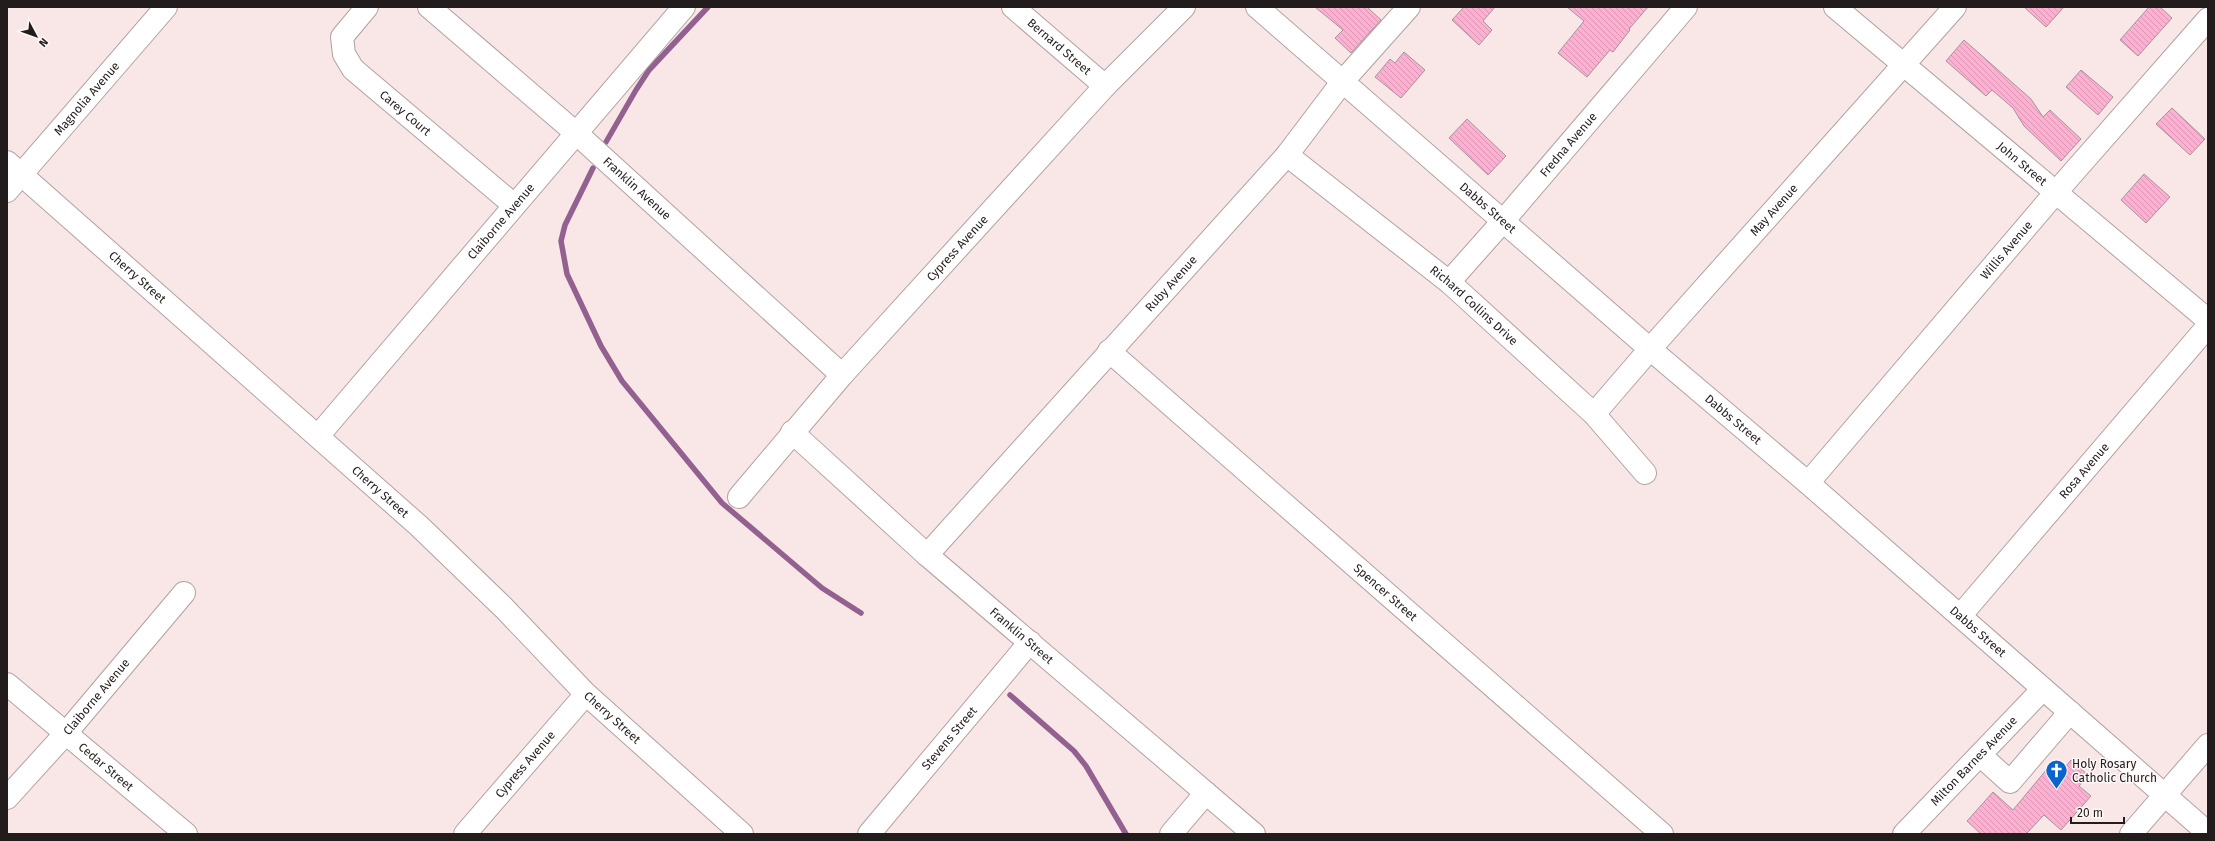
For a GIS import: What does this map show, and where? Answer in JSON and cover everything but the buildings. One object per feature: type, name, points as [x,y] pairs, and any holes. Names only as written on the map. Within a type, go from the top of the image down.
[{"type":"street","name":"Magnolia Avenue","points":[[7,191],[14,169],[166,7]]},
{"type":"street","name":"Carey Court","points":[[367,7],[342,37],[344,54],[353,69],[514,206]]},
{"type":"street","name":"Franklin Avenue","points":[[429,7],[576,133],[842,375]]},
{"type":"street","name":"Claiborne Avenue","points":[[318,436],[684,7]]},
{"type":"street","name":"Bernard Street","points":[[1013,7],[1105,86]]},
{"type":"street","name":"Cypress Avenue","points":[[739,497],[792,432],[842,375],[1105,86],[1184,7]]},
{"type":"street","name":"Dabbs Street","points":[[1257,7],[1504,220],[1650,349],[1808,483],[2208,833]]},
{"type":"street","name":"Ruby Avenue","points":[[927,555],[1287,155],[1343,81],[1409,7]]},
{"type":"street","name":"Fredna Avenue","points":[[1449,282],[1686,7]]},
{"type":"street","name":"John Street","points":[[1836,7],[1903,65],[2057,191],[2208,320]]},
{"type":"street","name":"May Avenue","points":[[1594,414],[1650,349],[1955,7]]},
{"type":"street","name":"Willis Avenue","points":[[1808,483],[2057,191],[2208,19]]},
{"type":"street","name":"Richard Collins Drive","points":[[1287,155],[1449,282],[1594,414],[1645,473]]},
{"type":"street","name":"Cherry Street","points":[[14,169],[318,436],[462,566],[586,694],[742,834]]},
{"type":"street","name":"Rosa Avenue","points":[[1960,616],[2208,326]]},
{"type":"street","name":"Spencer Street","points":[[1109,351],[1662,834]]},
{"type":"street","name":"Franklin Street","points":[[792,432],[927,555],[1254,834]]},
{"type":"street","name":"Claiborne Avenue","points":[[7,798],[66,733],[184,593]]},
{"type":"street","name":"Stevens Street","points":[[869,834],[1030,642]]},
{"type":"street","name":"Cedar Street","points":[[7,684],[186,834]]},
{"type":"street","name":"Milton Barnes Avenue","points":[[1904,834],[2043,689]]},
{"type":"street","name":"Cypress Avenue","points":[[465,834],[586,694]]},
{"type":"street","points":[[1980,755],[2010,782],[2070,712]]},
{"type":"street","points":[[2130,834],[2208,745]]},
{"type":"street","points":[[1171,834],[1206,793]]},
{"type":"waterway","points":[[606,142],[649,70],[708,7]]},
{"type":"waterway","points":[[593,168],[565,225],[561,241],[567,274],[601,346],[622,381],[722,503],[822,588],[861,613]]},
{"type":"waterway","points":[[1010,695],[1074,751],[1086,766],[1126,834]]},
{"type":"place","name":"Holy Rosary Catholic Church","points":[[2057,790]]}]
